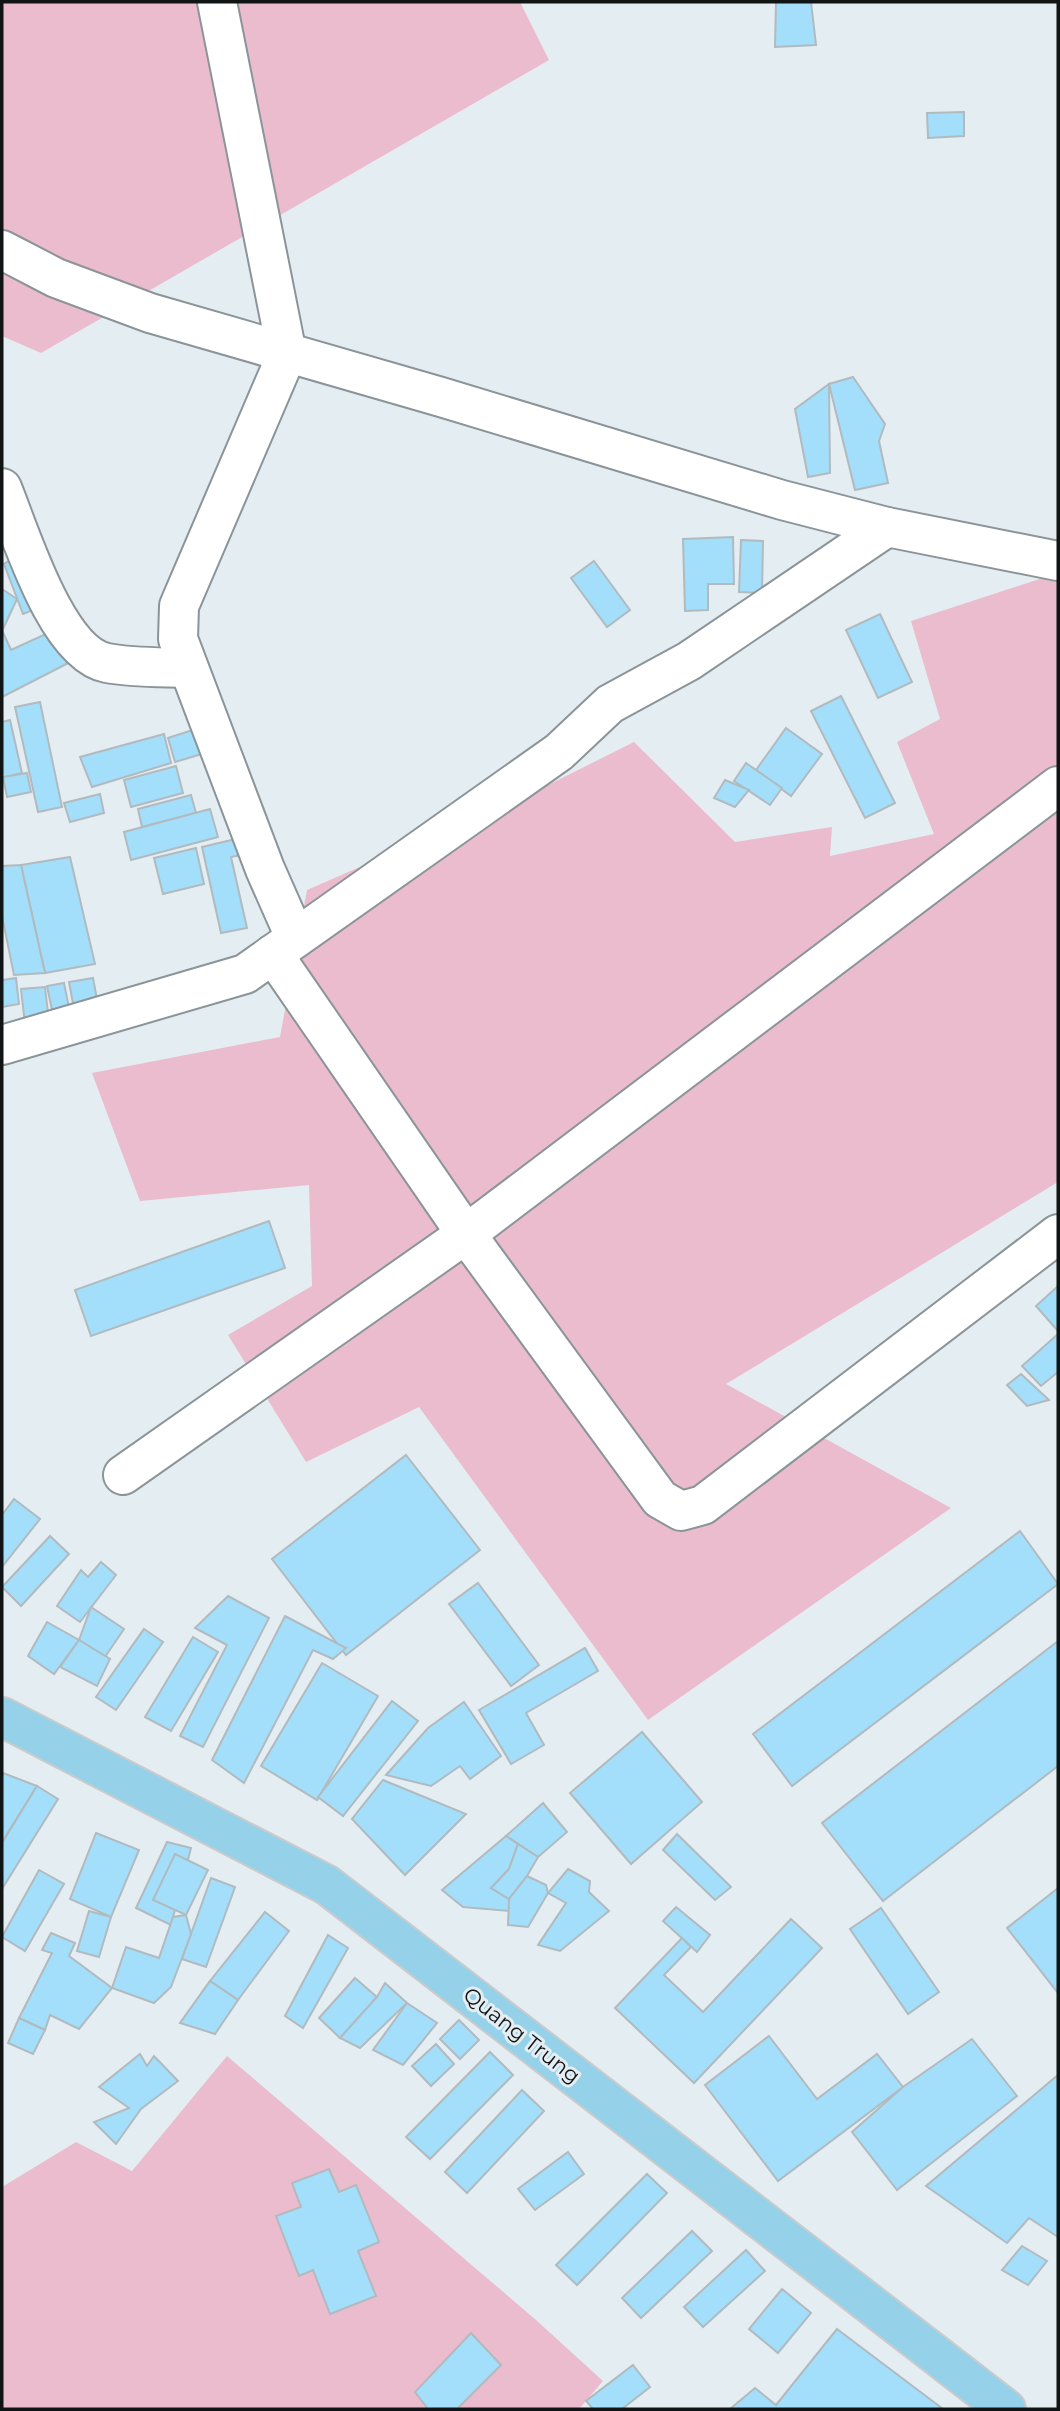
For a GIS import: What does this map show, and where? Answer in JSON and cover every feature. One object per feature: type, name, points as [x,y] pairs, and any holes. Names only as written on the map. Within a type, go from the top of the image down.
[{"type":"main road","name":"Quang Trung","points":[[2,1717],[327,1885],[1006,2409]]},
{"type":"street","points":[[217,2],[288,354],[179,606],[178,639],[265,869],[284,946],[466,1234],[660,1499],[681,1511],[702,1505],[1058,1234]]},
{"type":"street","points":[[2,250],[55,278],[150,313],[232,335],[288,354],[441,397],[782,500],[887,527],[1058,561]]},
{"type":"street","points":[[2,488],[49,606],[83,652],[105,663],[188,668]]},
{"type":"street","points":[[2,1045],[245,974],[559,752],[610,704],[689,661],[887,527]]},
{"type":"street","points":[[122,1475],[466,1234],[1058,786]]},
{"type":"shaded area","points":[[2,2],[520,2],[549,60],[41,353],[2,336]]},
{"type":"shaded area","points":[[1058,573],[1058,1182],[726,1384],[951,1508],[648,1720],[419,1407],[306,1462],[228,1335],[312,1286],[309,1185],[140,1201],[92,1073],[280,1037],[307,890],[548,785],[634,742],[735,842],[832,827],[830,856],[934,834],[897,742],[940,719],[911,621]]},
{"type":"shaded area","points":[[227,2056],[536,2320],[603,2381],[579,2409],[2,2409],[2,2187],[76,2142],[132,2171]]},
{"type":"building","points":[[776,2],[811,2],[816,45],[775,47]]},
{"type":"building","points":[[964,112],[964,136],[928,138],[927,113]]},
{"type":"building","points":[[853,377],[885,424],[879,441],[888,483],[855,490],[829,384]]},
{"type":"building","points":[[829,384],[830,473],[808,477],[795,409]]},
{"type":"building","points":[[733,537],[734,584],[708,584],[708,610],[685,611],[683,539]]},
{"type":"building","points":[[741,540],[763,541],[762,593],[739,592]]},
{"type":"building","points":[[20,554],[38,608],[23,614],[4,564]]},
{"type":"building","points":[[594,561],[630,610],[607,627],[571,578]]},
{"type":"building","points":[[2,589],[17,599],[3,629],[2,629]]},
{"type":"building","points":[[880,614],[912,682],[878,698],[846,630]]},
{"type":"building","points":[[59,628],[78,658],[2,697],[2,630],[11,650]]},
{"type":"building","points":[[841,696],[895,803],[865,818],[811,711]]},
{"type":"building","points":[[40,702],[62,807],[38,812],[15,707]]},
{"type":"building","points":[[10,720],[22,773],[2,778],[2,722]]},
{"type":"building","points":[[205,726],[212,751],[175,762],[168,738]]},
{"type":"building","points":[[786,728],[822,754],[791,796],[756,770]]},
{"type":"building","points":[[164,734],[171,763],[92,787],[80,757]]},
{"type":"building","points":[[746,763],[782,788],[770,805],[734,781]]},
{"type":"building","points":[[176,766],[183,793],[131,807],[124,780]]},
{"type":"building","points":[[27,773],[31,792],[7,797],[3,777]]},
{"type":"building","points":[[725,780],[749,790],[735,807],[714,798]]},
{"type":"building","points":[[100,794],[104,813],[70,822],[64,803]]},
{"type":"building","points":[[191,795],[196,813],[142,827],[138,809]]},
{"type":"building","points":[[210,809],[218,837],[131,860],[124,832]]},
{"type":"building","points":[[244,837],[247,854],[231,857],[247,928],[221,933],[202,847]]},
{"type":"building","points":[[196,848],[204,884],[163,894],[154,858]]},
{"type":"building","points":[[70,857],[95,964],[45,973],[21,865]]},
{"type":"building","points":[[21,865],[45,973],[14,975],[2,916],[2,866]]},
{"type":"building","points":[[16,978],[19,1004],[2,1007],[2,980]]},
{"type":"building","points":[[93,978],[99,1010],[75,1014],[69,982]]},
{"type":"building","points":[[64,983],[69,1008],[52,1010],[47,986]]},
{"type":"building","points":[[45,987],[50,1030],[26,1033],[21,989]]},
{"type":"building","points":[[269,1221],[285,1268],[91,1336],[75,1290]]},
{"type":"building","points":[[1058,1286],[1058,1331],[1036,1306]]},
{"type":"building","points":[[1058,1334],[1058,1372],[1041,1386],[1022,1366]]},
{"type":"building","points":[[1021,1374],[1049,1400],[1027,1406],[1007,1385]]},
{"type":"building","points":[[406,1455],[480,1550],[346,1655],[272,1559]]},
{"type":"building","points":[[14,1499],[40,1519],[2,1567],[2,1515]]},
{"type":"building","points":[[1020,1531],[1058,1584],[792,1786],[753,1734]]},
{"type":"building","points":[[50,1536],[69,1554],[21,1606],[2,1587]]},
{"type":"building","points":[[101,1562],[116,1575],[80,1622],[57,1606],[81,1570],[88,1577]]},
{"type":"building","points":[[478,1583],[539,1665],[511,1686],[449,1604]]},
{"type":"building","points":[[228,1596],[269,1618],[203,1747],[180,1736],[227,1645],[195,1628]]},
{"type":"building","points":[[91,1607],[124,1629],[105,1657],[79,1640]]},
{"type":"building","points":[[285,1616],[346,1648],[333,1659],[313,1650],[244,1783],[212,1760]]},
{"type":"building","points":[[47,1622],[79,1640],[54,1674],[28,1656]]},
{"type":"building","points":[[144,1629],[163,1642],[116,1710],[96,1697]]},
{"type":"building","points":[[193,1637],[218,1652],[171,1731],[145,1717]]},
{"type":"building","points":[[79,1640],[110,1659],[97,1686],[60,1667]]},
{"type":"building","points":[[1058,1641],[1058,1766],[883,1901],[822,1823]]},
{"type":"building","points":[[585,1648],[598,1671],[526,1713],[544,1745],[511,1764],[479,1710]]},
{"type":"building","points":[[322,1663],[378,1696],[317,1800],[261,1766]]},
{"type":"building","points":[[392,1701],[418,1721],[343,1816],[318,1797]]},
{"type":"building","points":[[464,1702],[501,1756],[470,1779],[460,1766],[431,1786],[386,1775],[428,1728]]},
{"type":"building","points":[[642,1732],[702,1802],[631,1864],[570,1793]]},
{"type":"building","points":[[3,1773],[37,1786],[2,1842],[2,1776]]},
{"type":"building","points":[[383,1780],[466,1814],[405,1875],[352,1819]]},
{"type":"building","points":[[37,1786],[58,1799],[2,1889],[2,1843]]},
{"type":"building","points":[[543,1803],[567,1832],[538,1857],[506,1836]]},
{"type":"building","points":[[96,1833],[139,1850],[111,1917],[70,1899]]},
{"type":"building","points":[[677,1834],[731,1887],[715,1900],[663,1850]]},
{"type":"building","points":[[506,1836],[518,1844],[509,1869],[491,1888],[509,1899],[509,1911],[463,1907],[442,1890]]},
{"type":"building","points":[[167,1842],[191,1848],[171,1925],[136,1908]]},
{"type":"building","points":[[518,1844],[538,1857],[509,1899],[491,1888],[509,1869]]},
{"type":"building","points":[[175,1854],[208,1870],[186,1915],[153,1900]]},
{"type":"building","points":[[568,1869],[590,1881],[589,1892],[609,1911],[560,1951],[538,1945],[566,1903],[548,1893]]},
{"type":"building","points":[[39,1870],[64,1884],[25,1951],[2,1937]]},
{"type":"building","points":[[527,1876],[546,1885],[548,1893],[528,1927],[508,1925],[509,1899]]},
{"type":"building","points":[[211,1878],[235,1887],[206,1967],[182,1959]]},
{"type":"building","points":[[1058,1888],[1058,1993],[1007,1928]]},
{"type":"building","points":[[676,1907],[710,1935],[697,1952],[663,1921]]},
{"type":"building","points":[[881,1908],[939,1992],[908,2014],[850,1929]]},
{"type":"building","points":[[89,1911],[111,1917],[99,1957],[77,1951]]},
{"type":"building","points":[[265,1912],[289,1931],[238,2000],[210,1981]]},
{"type":"building","points":[[186,1915],[191,1934],[171,1987],[154,2003],[112,1988],[126,1947],[159,1958],[173,1917]]},
{"type":"building","points":[[791,1919],[822,1948],[694,2083],[615,2008],[682,1938],[691,1947],[664,1975],[703,2012]]},
{"type":"building","points":[[51,1933],[75,1943],[69,1956],[112,1988],[79,2029],[50,2015],[45,2030],[19,2018],[52,1953],[42,1950]]},
{"type":"building","points":[[328,1935],[348,1948],[303,2028],[285,2016]]},
{"type":"building","points":[[355,1978],[377,1997],[340,2038],[319,2018]]},
{"type":"building","points":[[210,1981],[238,2000],[215,2034],[180,2023]]},
{"type":"building","points":[[385,1983],[407,2003],[360,2048],[340,2038],[377,1997]]},
{"type":"building","points":[[407,2003],[437,2023],[403,2065],[373,2050]]},
{"type":"building","points":[[19,2018],[45,2030],[33,2054],[8,2043]]},
{"type":"building","points":[[459,2020],[479,2040],[460,2059],[440,2039]]},
{"type":"building","points":[[769,2036],[817,2099],[877,2054],[903,2087],[778,2181],[705,2085]]},
{"type":"building","points":[[972,2039],[1017,2096],[897,2190],[852,2132],[903,2087]]},
{"type":"building","points":[[436,2044],[454,2064],[431,2086],[412,2066]]},
{"type":"building","points":[[490,2052],[513,2075],[430,2159],[406,2137]]},
{"type":"building","points":[[140,2054],[147,2066],[154,2056],[178,2081],[141,2109],[116,2144],[94,2122],[129,2108],[99,2087]]},
{"type":"building","points":[[1058,2075],[1058,2237],[1029,2218],[1007,2243],[926,2186]]},
{"type":"building","points":[[522,2090],[544,2111],[467,2193],[445,2172]]},
{"type":"building","points":[[568,2152],[584,2174],[535,2210],[518,2189]]},
{"type":"building","points":[[329,2169],[339,2192],[356,2185],[379,2242],[358,2251],[376,2296],[330,2314],[313,2270],[299,2276],[276,2216],[301,2207],[292,2183]]},
{"type":"building","points":[[647,2174],[667,2193],[577,2285],[556,2265]]},
{"type":"building","points":[[692,2231],[712,2251],[641,2318],[622,2298]]},
{"type":"building","points":[[1022,2246],[1047,2261],[1028,2285],[1002,2270]]},
{"type":"building","points":[[746,2250],[765,2271],[703,2327],[684,2307]]},
{"type":"building","points":[[782,2289],[811,2313],[778,2353],[749,2329]]},
{"type":"building","points":[[837,2329],[943,2409],[730,2409],[755,2388],[776,2405]]},
{"type":"building","points":[[471,2333],[501,2365],[457,2409],[428,2409],[415,2392]]},
{"type":"building","points":[[633,2365],[650,2387],[622,2409],[593,2409],[586,2401]]}]
